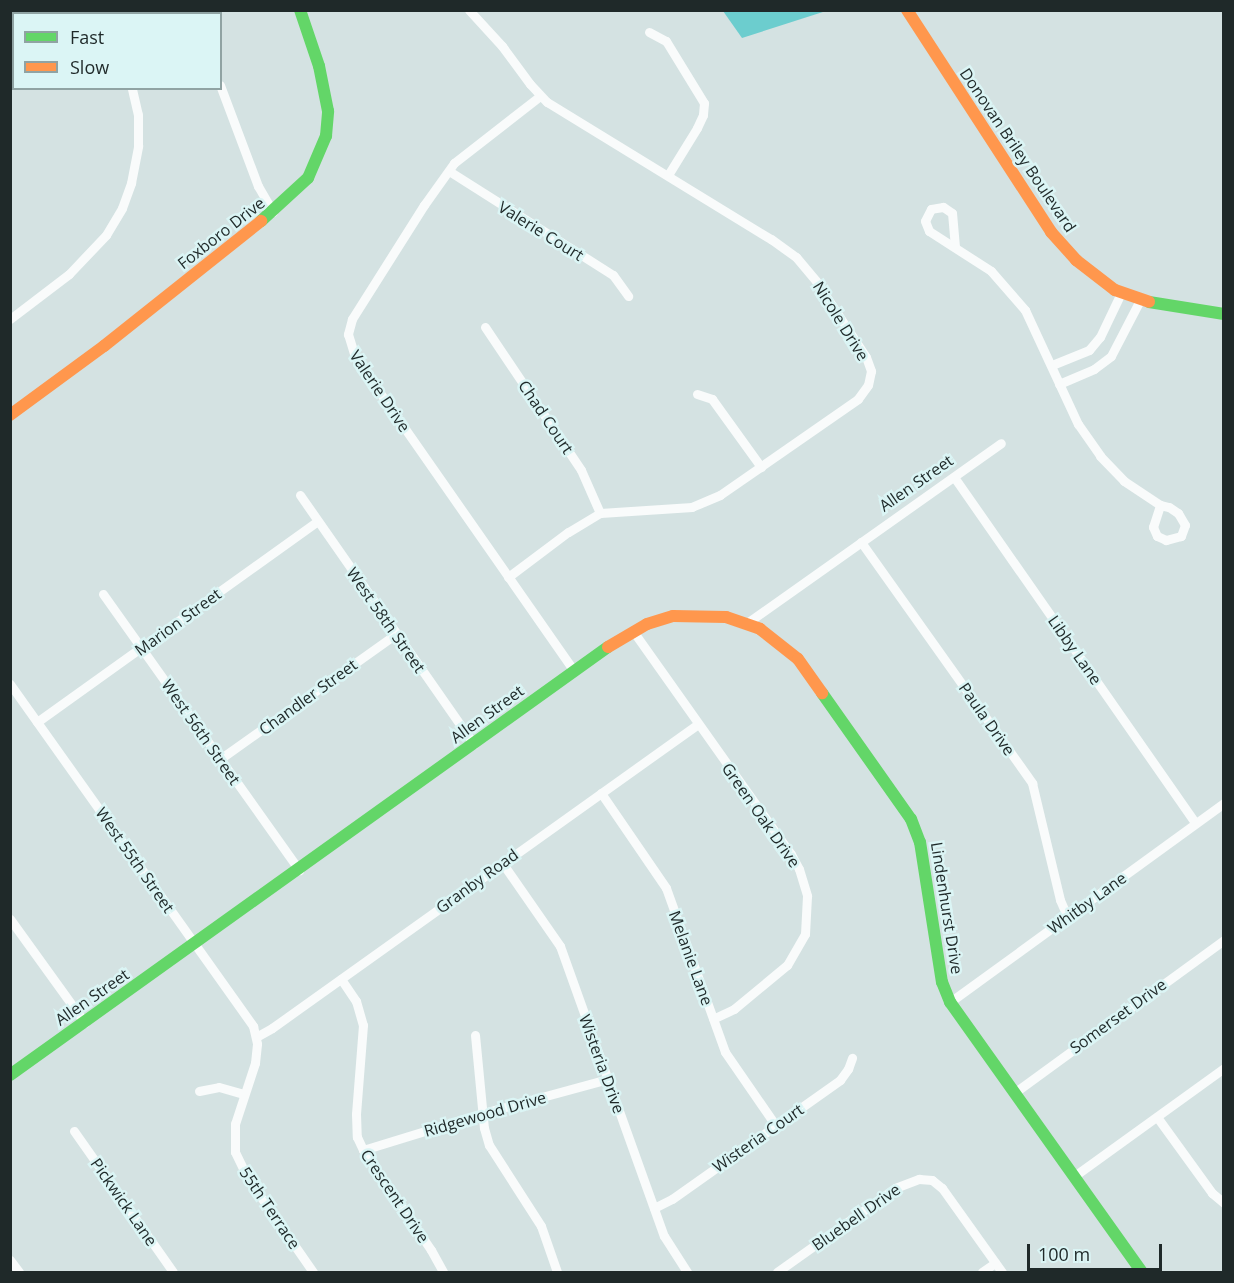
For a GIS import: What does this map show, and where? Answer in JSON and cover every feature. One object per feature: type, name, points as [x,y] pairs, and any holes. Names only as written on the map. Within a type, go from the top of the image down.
[{"type":"street","name":"Foxboro Drive","points":[[10,415],[104,346],[273,212],[290,198],[308,178],[319,155],[328,125],[326,93],[300,10]]},
{"type":"street","name":"Nicole Drive","points":[[469,10],[502,46],[540,96],[796,257],[816,281],[869,364],[871,379],[858,399],[720,495],[692,507],[633,508],[600,513],[568,532],[508,577]]},
{"type":"street","name":"Donovan Briley Boulevard","points":[[907,10],[1051,232],[1076,260],[1121,293],[1140,300],[1166,307],[1224,314]]},
{"type":"street","points":[[650,32],[666,41],[704,103],[703,115],[697,128],[668,175]]},
{"type":"street","points":[[10,320],[69,274],[106,235],[122,208],[131,183],[138,146],[138,115],[132,90]]},
{"type":"street","points":[[222,90],[258,186],[273,212]]},
{"type":"street","name":"Valerie Drive","points":[[540,96],[467,152],[449,171],[424,205],[352,319],[348,330],[348,341],[360,364],[574,671]]},
{"type":"street","name":"Valerie Court","points":[[449,171],[613,276],[628,296]]},
{"type":"street","points":[[955,247],[952,213],[943,207],[931,209],[925,221],[929,231],[950,248],[955,247],[990,271],[1013,296],[1035,328],[1078,424],[1100,456],[1124,481],[1160,505]]},
{"type":"street","points":[[1052,365],[1085,352],[1103,331],[1121,293]]},
{"type":"street","points":[[1059,384],[1097,367],[1111,356],[1140,300]]},
{"type":"street","name":"Chad Court","points":[[485,327],[581,470],[600,513]]},
{"type":"street","points":[[1103,331],[1119,342]]},
{"type":"street","points":[[1085,352],[1097,367]]},
{"type":"street","points":[[697,394],[715,402],[761,467]]},
{"type":"street","name":"Allen Street","points":[[10,1075],[633,631],[656,620],[683,615],[714,616],[747,623],[1001,443]]},
{"type":"street","name":"Libby Lane","points":[[954,477],[1195,823]]},
{"type":"street","name":"West 58th Street","points":[[300,495],[474,744]]},
{"type":"street","name":"Marion Street","points":[[37,722],[318,521]]},
{"type":"street","name":"Paula Drive","points":[[861,542],[1032,783],[1060,900],[1068,918]]},
{"type":"street","name":"West 56th Street","points":[[103,594],[299,870]]},
{"type":"street","name":"Lindenhurst Drive","points":[[747,623],[776,639],[798,659],[911,819],[920,842],[942,982],[950,1002],[1142,1272]]},
{"type":"street","name":"Green Oak Drive","points":[[633,631],[791,855],[804,882],[807,896],[804,934],[787,965],[734,1009],[713,1019]]},
{"type":"street","name":"Chandler Street","points":[[220,759],[396,634]]},
{"type":"street","name":"West 55th Street","points":[[10,684],[244,1013],[256,1037]]},
{"type":"street","name":"Granby Road","points":[[256,1037],[504,864],[698,724]]},
{"type":"street","name":"Melanie Lane","points":[[601,793],[666,888],[730,1061],[776,1126]]},
{"type":"street","name":"Whitby Lane","points":[[950,1002],[1224,803]]},
{"type":"street","name":"Wisteria Drive","points":[[504,864],[560,946],[666,1242],[687,1272]]},
{"type":"street","points":[[12,926],[85,1023]]},
{"type":"street","name":"Somerset Drive","points":[[1014,1093],[1224,940]]},
{"type":"street","name":"Crescent Drive","points":[[341,979],[356,1001],[363,1025],[355,1130],[363,1150],[431,1250],[443,1272]]},
{"type":"street","points":[[475,1035],[483,1113],[489,1145],[533,1212],[557,1272]]},
{"type":"street","name":"55th Terrace","points":[[256,1037],[255,1063],[234,1132],[238,1162],[313,1272]]},
{"type":"street","name":"Wisteria Court","points":[[654,1208],[672,1199],[840,1080],[852,1058]]},
{"type":"street","points":[[1073,1177],[1224,1068]]},
{"type":"street","name":"Ridgewood Drive","points":[[363,1150],[483,1113],[608,1079]]},
{"type":"street","points":[[199,1091],[219,1087],[244,1094]]},
{"type":"street","points":[[1157,1117],[1212,1193],[1224,1203]]},
{"type":"street","name":"Pickwick Lane","points":[[74,1131],[173,1272]]},
{"type":"street","name":"Bluebell Drive","points":[[777,1272],[895,1188],[919,1179],[932,1180],[942,1188],[1002,1272]]},
{"type":"street","points":[[10,1260],[20,1272]]},
{"type":"street","points":[[982,1272],[995,1263]]},
{"type":"shaded area","points":[[723,11],[826,11],[742,38]]},
{"type":"traffic: fast","points":[[261,221],[308,178],[326,136],[328,111],[319,66],[300,10]]},
{"type":"traffic: fast","points":[[1149,302],[1224,314]]},
{"type":"traffic: fast","points":[[10,1075],[608,647]]},
{"type":"traffic: fast","points":[[822,693],[911,819],[920,842],[942,982],[950,1002],[1142,1272]]},
{"type":"traffic: slow","points":[[907,10],[1051,232],[1076,260],[1115,290],[1149,302]]},
{"type":"traffic: slow","points":[[10,415],[104,346],[261,221]]},
{"type":"traffic: slow","points":[[608,647],[647,624],[673,616],[726,617],[760,629],[798,659],[822,693]]}]
